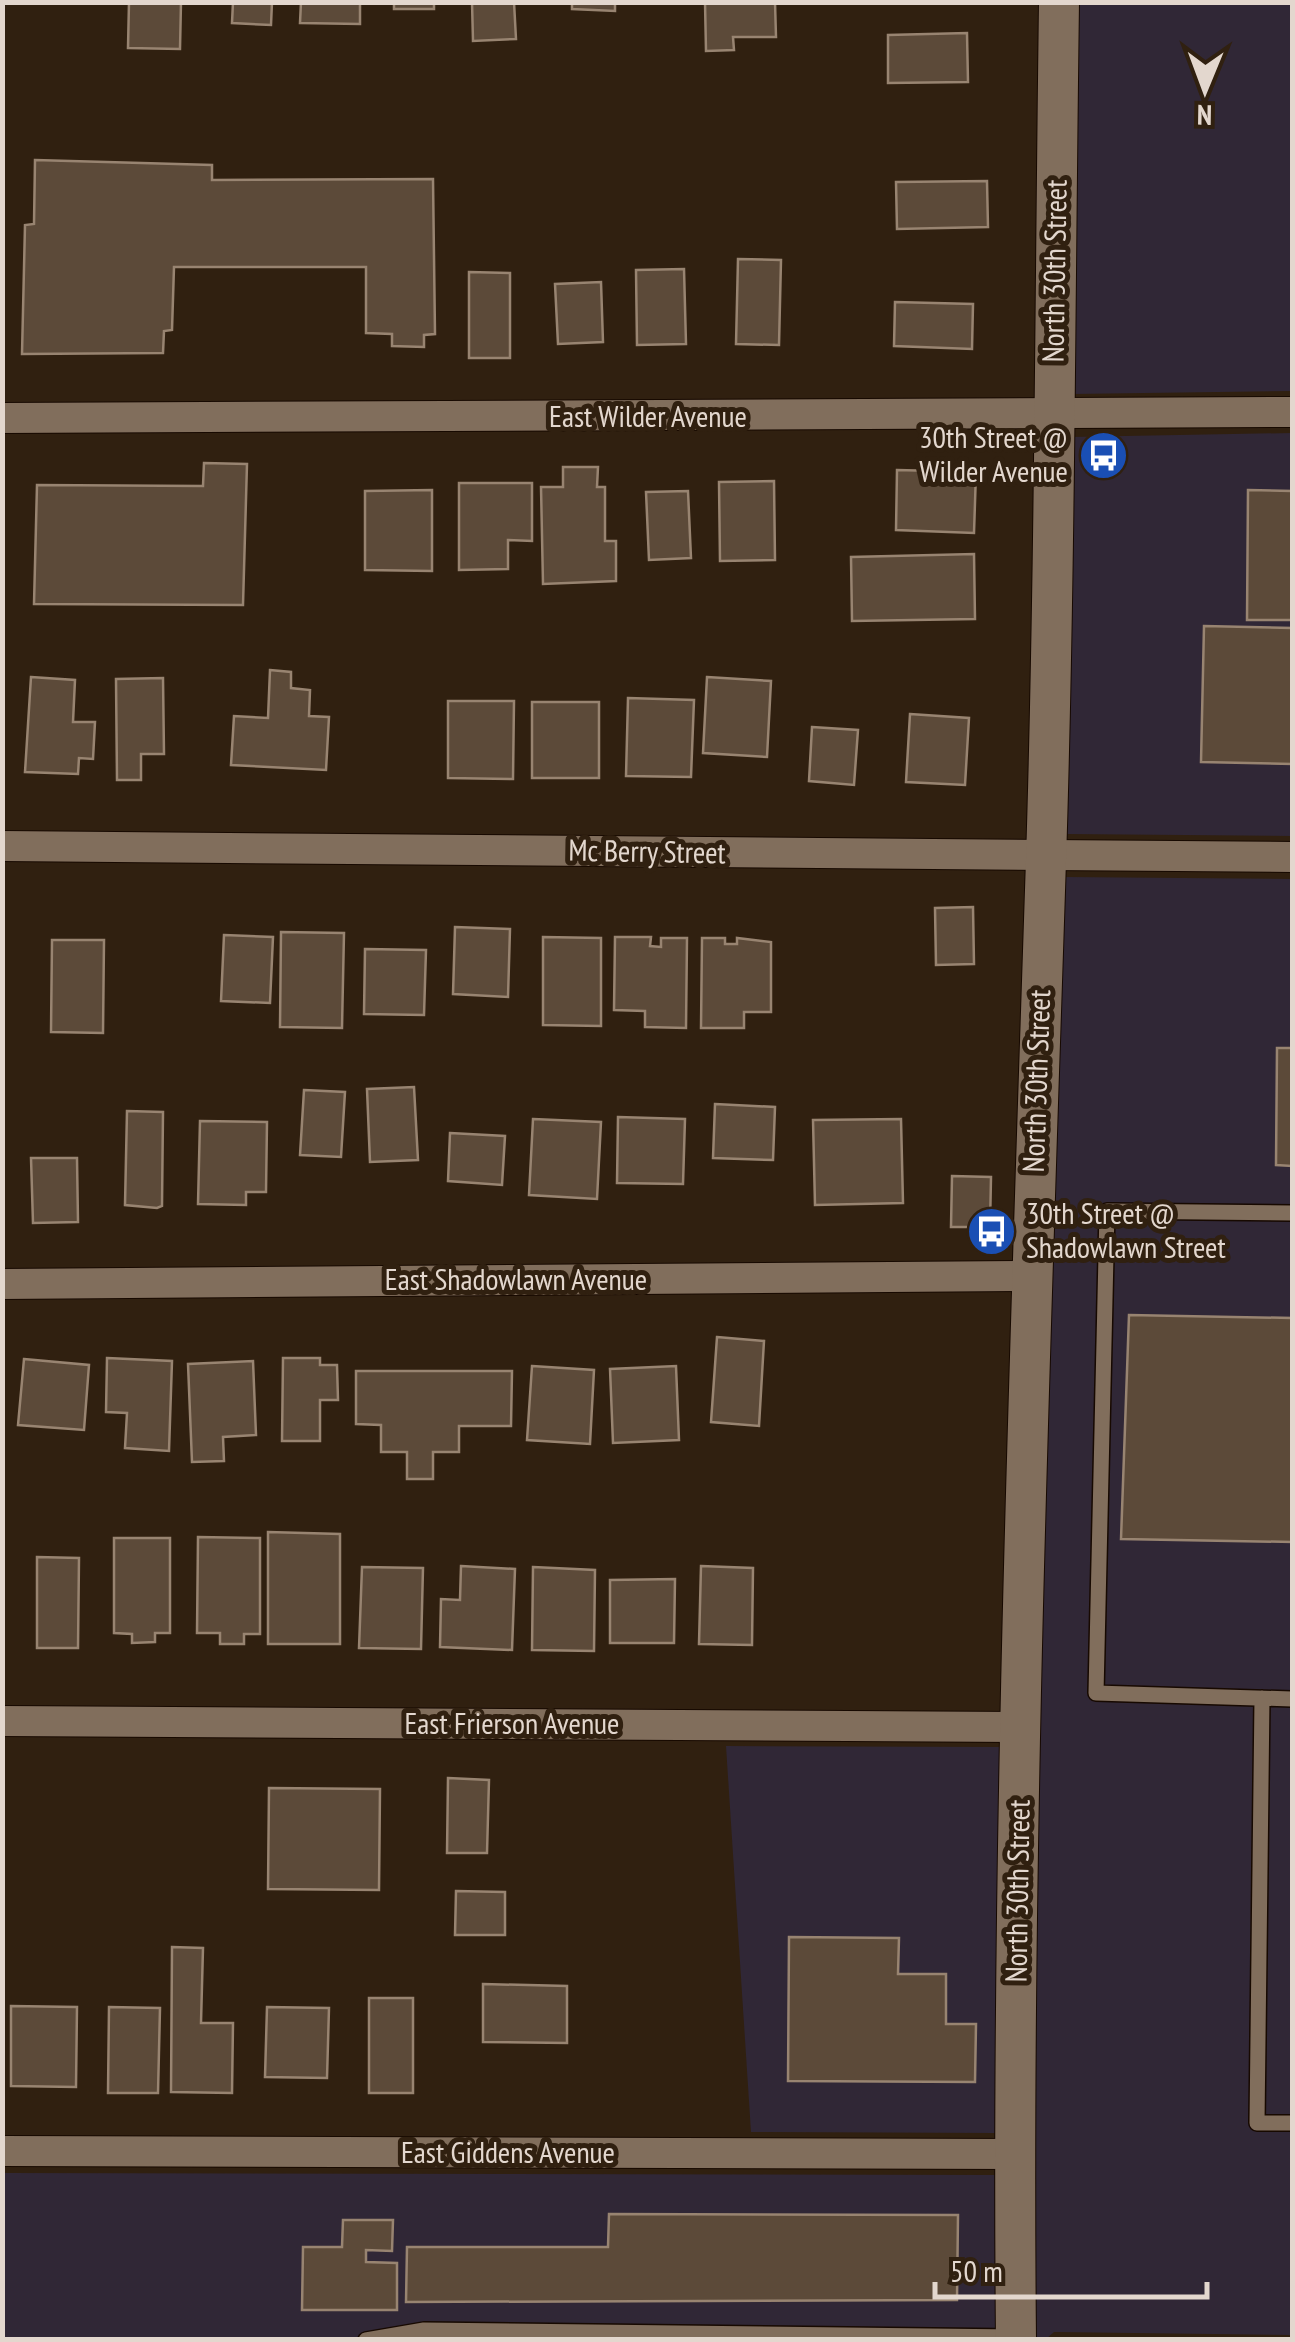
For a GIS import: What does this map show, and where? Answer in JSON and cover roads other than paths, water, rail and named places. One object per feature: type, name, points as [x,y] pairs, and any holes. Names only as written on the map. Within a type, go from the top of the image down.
[{"type":"street","name":"North 30th Street","points":[[1016,2338],[1014,2154],[1029,1276],[1046,855],[1059,2]]},
{"type":"street","name":"East Wilder Avenue","points":[[2,418],[1292,412]]},
{"type":"street","name":"Mc Berry Street","points":[[2,846],[1292,857]]},
{"type":"street","name":"East Shadowlawn Avenue","points":[[2,1284],[1029,1276]]},
{"type":"street","name":"East Frierson Avenue","points":[[2,1721],[1021,1726]]},
{"type":"street","name":"East Giddens Avenue","points":[[2,2151],[1014,2154]]},
{"type":"lane","points":[[1292,1214],[1107,1211],[1096,1693],[1292,1699]]},
{"type":"lane","points":[[1262,1698],[1257,2123],[1292,2123]]},
{"type":"lane","points":[[366,2340],[424,2335],[1016,2338]]},
{"type":"place","name":"30th Street @ Wilder Avenue","points":[[1103,455]]},
{"type":"place","name":"30th Street @ Shadowlawn Street","points":[[991,1231]]}]
